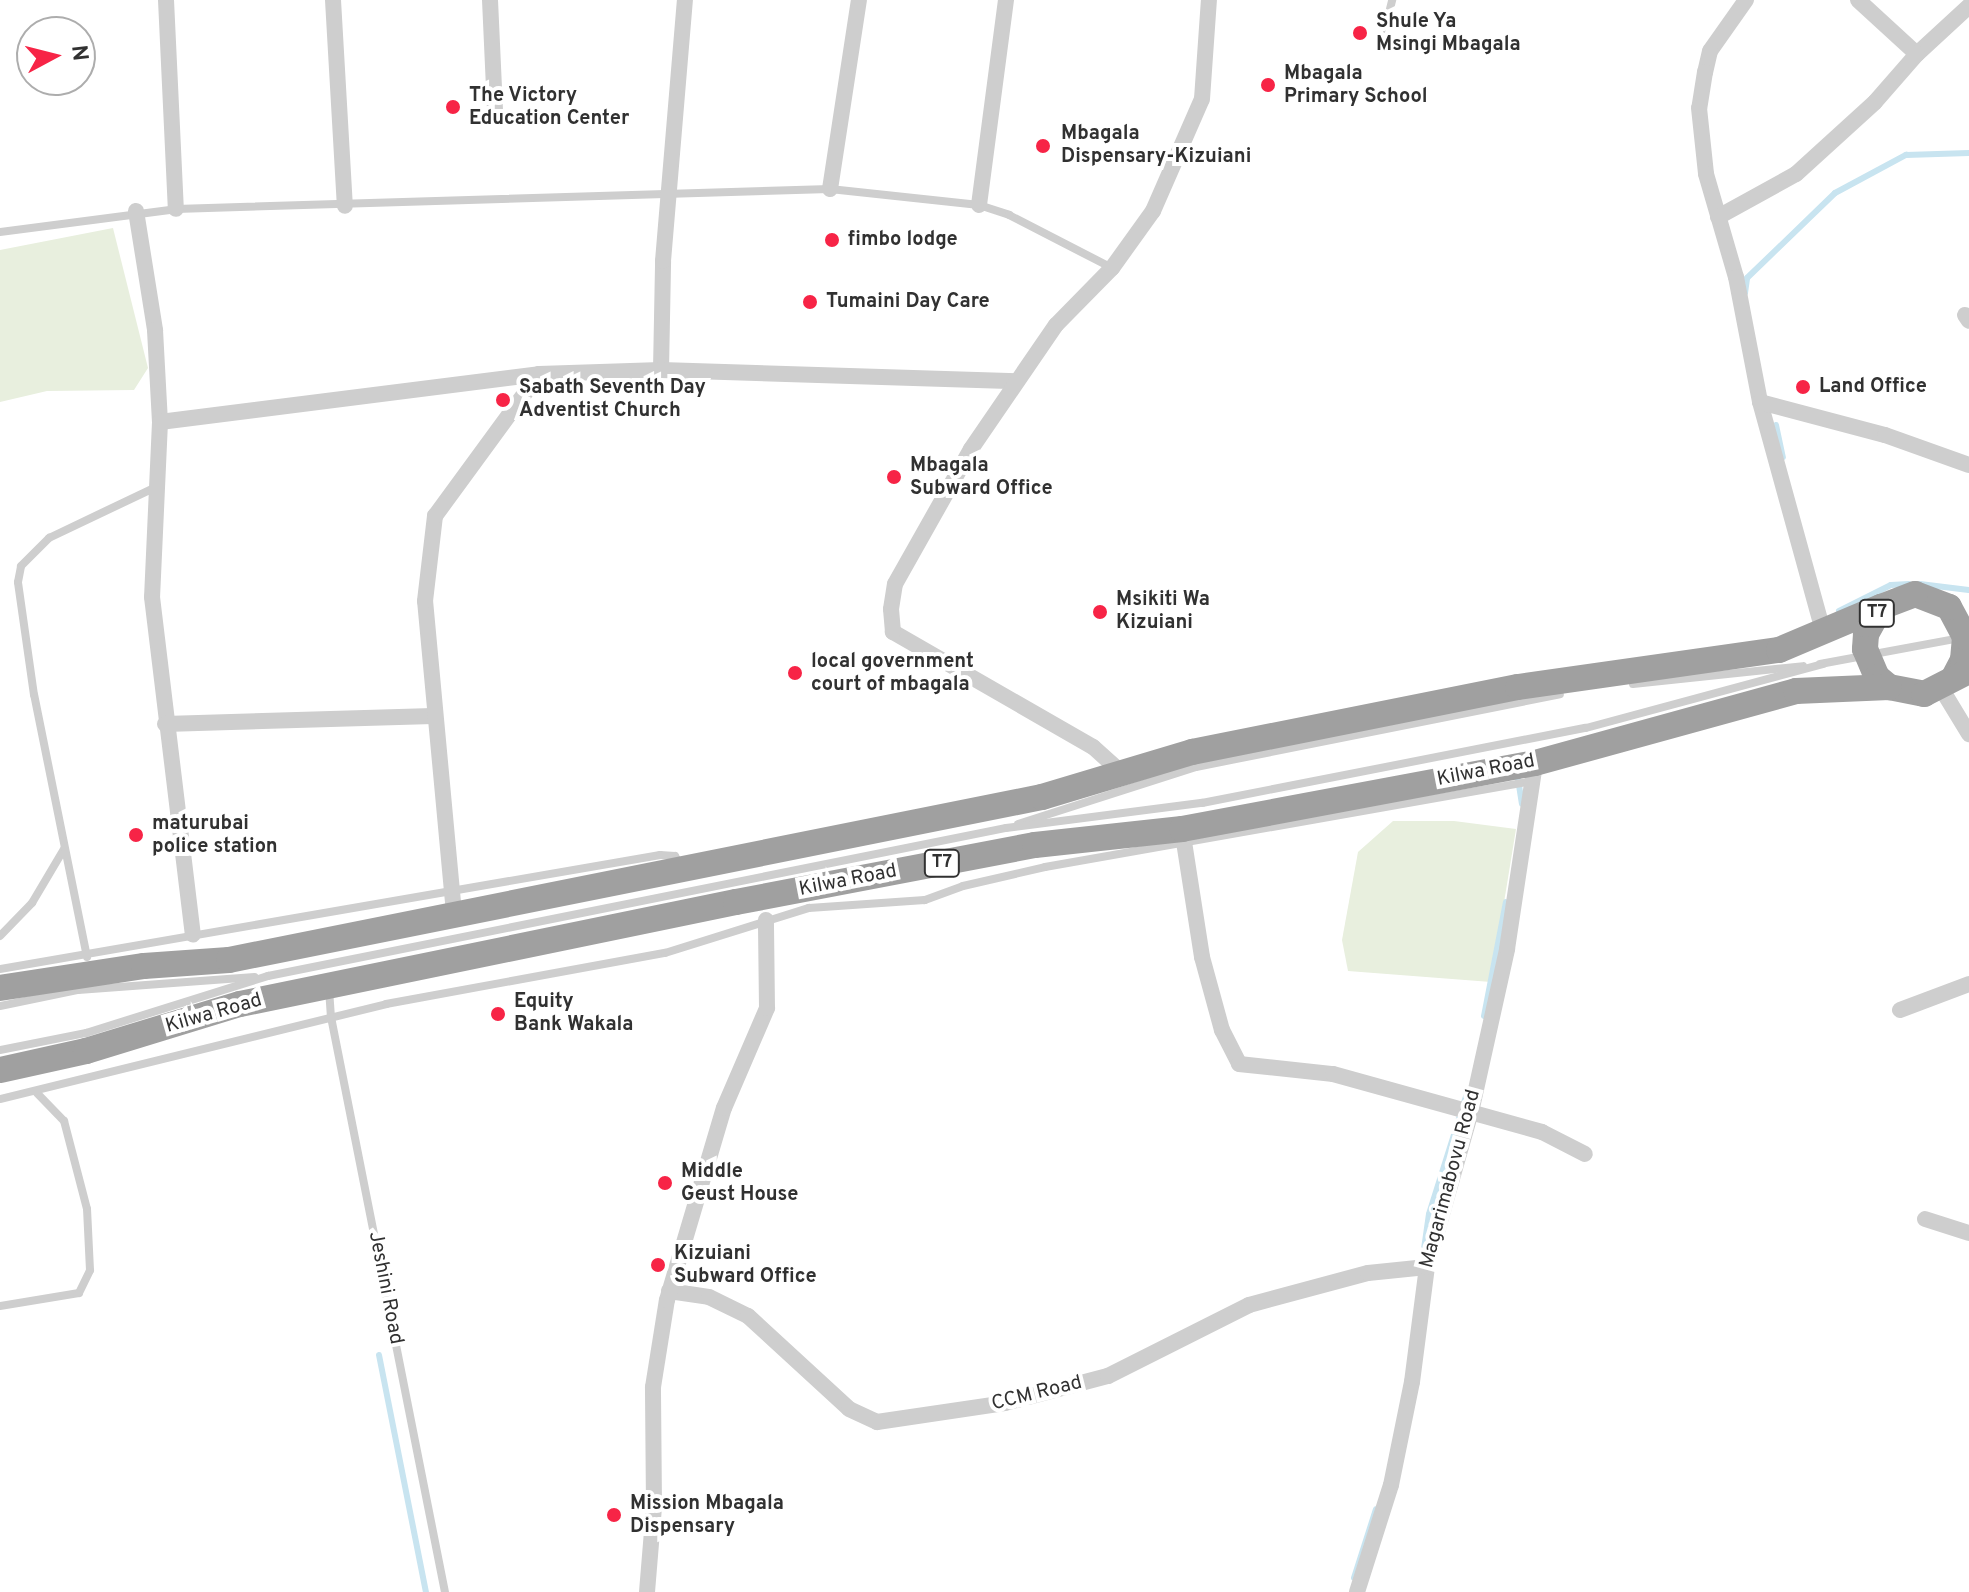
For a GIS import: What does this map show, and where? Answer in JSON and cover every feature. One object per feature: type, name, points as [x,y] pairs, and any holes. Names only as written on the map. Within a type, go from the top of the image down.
[{"type":"highway","name":"T7","points":[[0,988],[144,966],[229,960],[453,901],[683,869],[1042,797],[1192,752],[1518,687],[1779,650],[1824,634],[1897,598],[1969,601]]},
{"type":"highway","points":[[1932,598],[1949,607],[1967,637],[1963,660],[1954,679]]},
{"type":"highway","name":"T7","points":[[1881,607],[1866,634],[1867,657],[1889,687],[1924,694],[1954,679]]},
{"type":"highway","name":"Kilwa Road","points":[[0,1070],[329,985],[1035,845],[1184,837],[1533,772],[1796,691],[1889,687]]},
{"type":"street","points":[[166,0],[176,209]]},
{"type":"street","points":[[333,0],[345,206]]},
{"type":"street","points":[[490,0],[495,111]]},
{"type":"street","points":[[661,370],[663,261],[685,0]]},
{"type":"street","points":[[830,189],[859,0]]},
{"type":"street","points":[[979,205],[1006,0]]},
{"type":"street","points":[[1122,773],[1093,747],[938,662],[893,632],[890,624],[895,584],[971,449],[1059,321],[1112,268],[1153,211],[1202,99],[1209,0]]},
{"type":"street","points":[[1746,0],[1710,51],[1699,108],[1718,217],[1736,277],[1760,402],[1824,634]]},
{"type":"street","points":[[1858,0],[1917,54]]},
{"type":"street","points":[[1718,217],[1796,174],[1875,102],[1917,54],[1969,6]]},
{"type":"street","points":[[136,211],[155,330],[160,422],[154,488],[152,597],[193,935]]},
{"type":"street","points":[[160,422],[539,374],[661,370],[1017,381]]},
{"type":"street","points":[[453,901],[433,716],[425,601],[435,516],[539,374]]},
{"type":"street","points":[[1760,402],[1885,435],[1969,465]]},
{"type":"street","points":[[1954,679],[1969,734]]},
{"type":"street","points":[[165,724],[433,716]]},
{"type":"street","name":"Magarimabovu Road","points":[[1357,1592],[1391,1485],[1412,1382],[1427,1267],[1471,1112],[1507,949],[1533,772]]},
{"type":"street","points":[[1184,837],[1202,957],[1222,1030],[1239,1064],[1333,1074],[1542,1132],[1585,1154]]},
{"type":"street","points":[[647,1592],[654,1507],[653,1387],[669,1291],[724,1108],[767,1008],[766,920]]},
{"type":"street","points":[[1900,1010],[1969,984]]},
{"type":"street","points":[[1925,1219],[1969,1233]]},
{"type":"street","name":"CCM Road","points":[[669,1291],[709,1297],[748,1316],[849,1409],[877,1422],[1005,1403],[1099,1379],[1249,1305],[1368,1273],[1427,1267]]},
{"type":"lane","points":[[1385,29],[1392,0]]},
{"type":"lane","points":[[0,232],[136,211],[345,206],[671,191],[830,189],[979,205],[1009,215],[1112,268]]},
{"type":"lane","points":[[87,957],[34,695],[18,582],[21,566],[49,538],[154,488]]},
{"type":"lane","points":[[1006,828],[1196,767],[1581,689],[1824,664],[1967,637]]},
{"type":"lane","points":[[0,1050],[86,1033],[268,976],[1006,828],[1202,803],[1586,728],[1824,664]]},
{"type":"lane","points":[[0,1099],[37,1093],[331,1017],[459,988],[665,953],[809,908],[925,900],[963,886],[1184,837]]},
{"type":"lane","points":[[0,936],[32,903],[65,848]]},
{"type":"lane","points":[[0,969],[87,957],[193,935],[453,901]]},
{"type":"lane","points":[[0,1006],[78,990],[268,976]]},
{"type":"lane","name":"Jeshini Road","points":[[329,985],[331,1017],[445,1592]]},
{"type":"lane","points":[[0,1306],[79,1293],[90,1270],[87,1209],[64,1121],[37,1093]]},
{"type":"green space","points":[[113,228],[148,368],[134,390],[47,391],[0,402],[0,250]]},
{"type":"green space","points":[[1393,821],[1454,821],[1516,829],[1491,982],[1348,971],[1342,940],[1358,852]]},
{"type":"waterway","points":[[1745,293],[1747,278],[1835,193],[1906,155],[1969,153]]},
{"type":"waterway","points":[[1776,425],[1783,457]]},
{"type":"waterway","points":[[1839,611],[1891,585],[1909,584]]},
{"type":"waterway","points":[[1920,584],[1969,590]]},
{"type":"waterway","points":[[1518,779],[1522,804]]},
{"type":"waterway","points":[[1484,1016],[1506,902]]},
{"type":"waterway","points":[[1423,1256],[1429,1214],[1468,1090]]},
{"type":"waterway","points":[[379,1355],[426,1592]]},
{"type":"waterway","points":[[1354,1578],[1376,1509]]},
{"type":"place","name":"Shule Ya Msingi Mbagala","points":[[1360,33]]},
{"type":"place","name":"Mbagala Primary School","points":[[1268,85]]},
{"type":"place","name":"The Victory Education Center","points":[[453,107]]},
{"type":"place","name":"Mbagala Dispensary-Kizuiani","points":[[1043,146]]},
{"type":"place","name":"fimbo lodge","points":[[832,240]]},
{"type":"place","name":"Tumaini Day Care","points":[[810,302]]},
{"type":"place","name":"Land Office","points":[[1803,387]]},
{"type":"place","name":"Sabath Seventh Day Adventist Church","points":[[503,400]]},
{"type":"place","name":"Mbagala Subward Office","points":[[894,477]]},
{"type":"place","name":"Msikiti Wa Kizuiani","points":[[1100,612]]},
{"type":"place","name":"local government court of mbagala","points":[[795,673]]},
{"type":"place","name":"maturubai police station","points":[[136,835]]},
{"type":"place","name":"Equity Bank Wakala","points":[[498,1014]]},
{"type":"place","name":"Middle Geust House","points":[[665,1183]]},
{"type":"place","name":"Kizuiani Subward Office","points":[[658,1265]]},
{"type":"place","name":"Mission Mbagala Dispensary","points":[[614,1515]]}]
